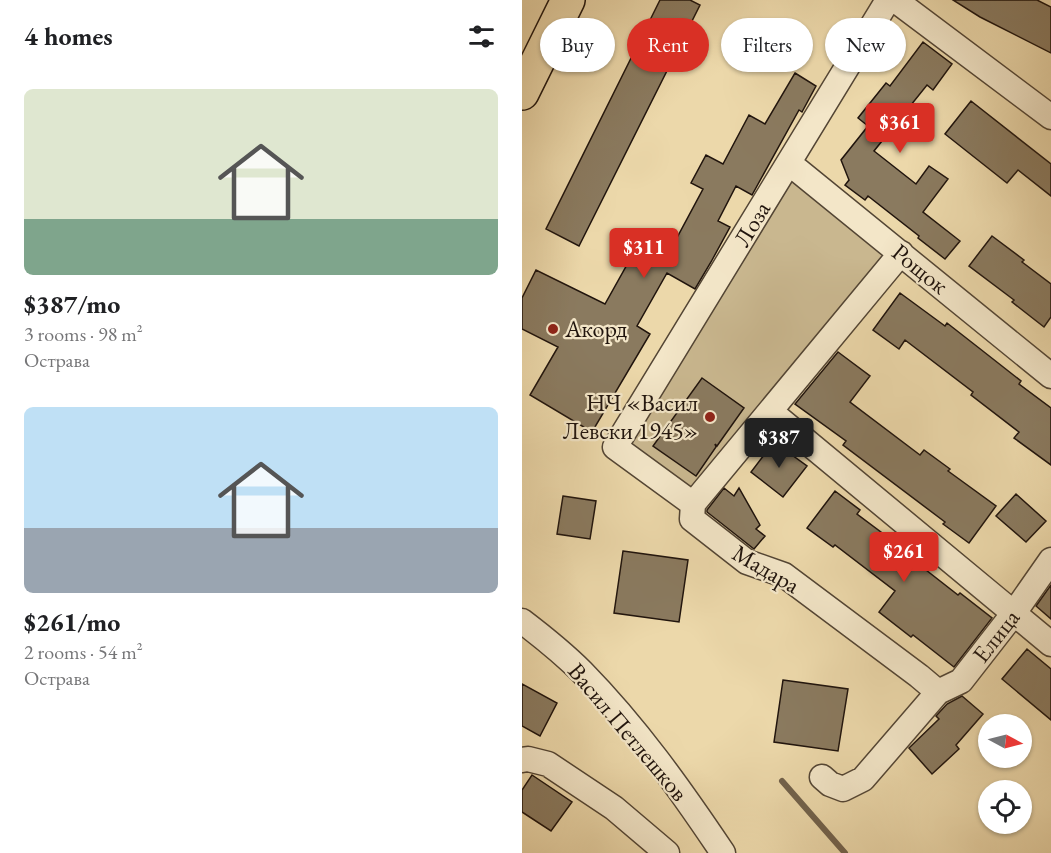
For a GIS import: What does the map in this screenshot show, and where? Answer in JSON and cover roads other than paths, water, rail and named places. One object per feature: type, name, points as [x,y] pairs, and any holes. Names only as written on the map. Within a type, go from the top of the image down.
[{"type":"highway","points":[[522,93],[568,0]]},
{"type":"street","name":"Лоза","points":[[615,447],[888,0]]},
{"type":"street","points":[[895,0],[1051,117]]},
{"type":"street","name":"Рощок","points":[[789,163],[1051,376]]},
{"type":"street","points":[[693,504],[901,253]]},
{"type":"street","points":[[771,412],[1051,644]]},
{"type":"street","name":"Мадара","points":[[615,447],[693,504],[692,519],[747,562],[783,575],[938,692]]},
{"type":"street","name":"Елица","points":[[938,692],[961,681],[1014,613],[1051,560]]},
{"type":"street","name":"Васил Петлешков","points":[[522,621],[580,670],[609,701],[662,766],[723,853]]},
{"type":"street","points":[[822,777],[830,784],[843,789],[862,779],[938,692]]},
{"type":"street","points":[[522,760],[528,759],[548,764],[614,808],[667,853]]},
{"type":"waterway","points":[[782,781],[845,853]]},
{"type":"place","name":"Акорд","points":[[553,329]]},
{"type":"place","name":"НЧ «Васил Левски 1945»","points":[[710,417]]}]
